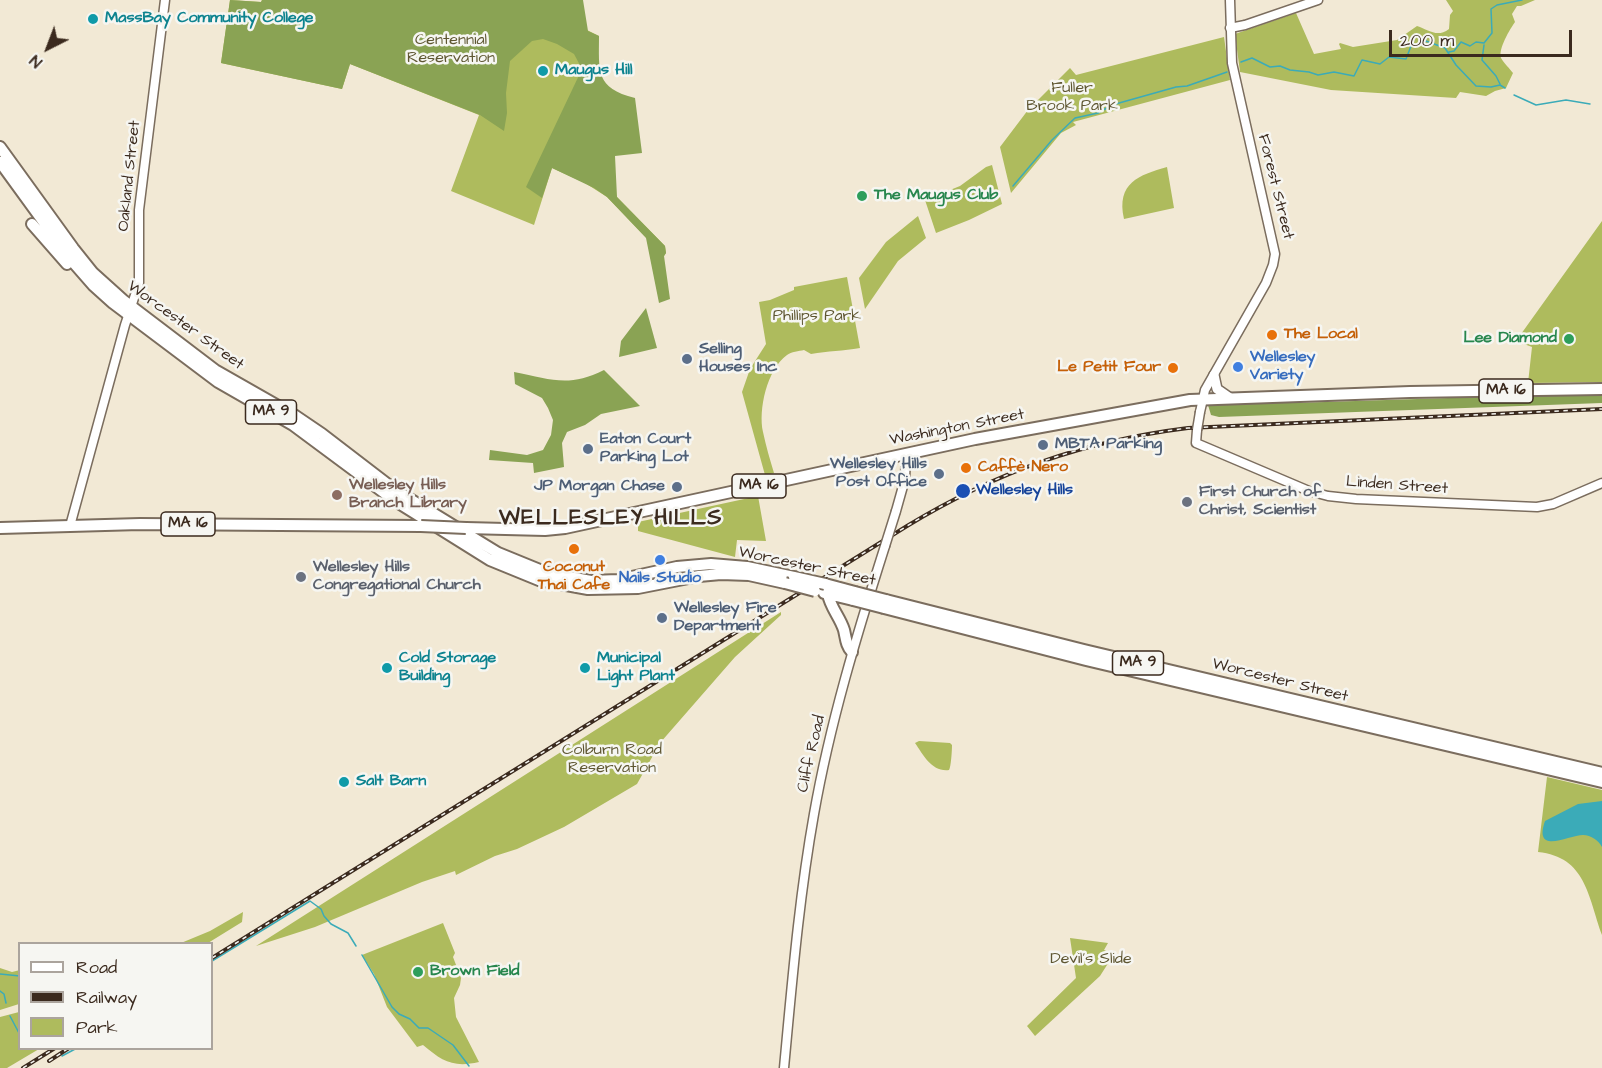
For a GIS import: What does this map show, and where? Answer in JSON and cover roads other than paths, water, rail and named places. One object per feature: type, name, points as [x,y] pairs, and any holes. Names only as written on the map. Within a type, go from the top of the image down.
[{"type":"main road","name":"Worcester Street","points":[[0,147],[79,256],[129,310],[218,382],[305,433],[403,506],[481,554],[513,570],[556,584],[600,590],[638,588],[715,574],[789,580],[1086,660],[1197,684],[1602,782]]},
{"type":"main road","name":"Worcester Street","points":[[0,162],[72,261],[113,303],[129,310]]},
{"type":"main road","points":[[32,224],[71,269],[113,303]]},
{"type":"main road","points":[[1215,375],[1217,388],[1230,398]]},
{"type":"main road","name":"Washington Street","points":[[0,528],[192,524],[554,530],[906,454],[1190,400],[1422,392],[1602,389]]},
{"type":"main road","name":"Worcester Street","points":[[789,580],[814,591],[826,589]]},
{"type":"main road","points":[[826,589],[852,652]]},
{"type":"main road","name":"Worcester Street","points":[[885,604],[1602,773]]},
{"type":"street","name":"Oakland Street","points":[[70,526],[139,279],[139,213],[165,0]]},
{"type":"street","name":"Forest Street","points":[[1196,443],[1205,390],[1266,283],[1275,254],[1232,63],[1230,0]]},
{"type":"street","points":[[1230,28],[1318,0]]},
{"type":"street","name":"Linden Street","points":[[1196,443],[1310,491],[1328,496],[1356,499],[1538,507],[1553,504],[1602,483]]},
{"type":"street","name":"Cliff Road","points":[[784,1068],[796,934],[804,871],[820,781],[852,652],[905,479],[906,454]]},
{"type":"water","points":[[1602,801],[1602,847],[1586,835],[1554,841],[1544,838],[1545,821],[1578,804]]},
{"type":"waterway","points":[[1449,52],[1454,51],[1461,42],[1470,46],[1476,42],[1484,43],[1492,33],[1491,9],[1497,5],[1522,0]]},
{"type":"waterway","points":[[1241,62],[1252,58],[1270,67],[1280,66],[1318,75],[1334,72],[1354,76],[1362,60],[1380,64],[1389,57],[1406,59],[1411,46],[1418,46],[1426,41],[1445,48],[1456,65],[1476,86],[1500,85],[1505,88]]},
{"type":"waterway","points":[[1484,45],[1482,60],[1500,84]]},
{"type":"waterway","points":[[1013,186],[1052,140],[1075,118],[1098,113],[1112,105],[1187,86],[1227,72]]},
{"type":"waterway","points":[[1514,95],[1536,105],[1566,100],[1590,104]]},
{"type":"waterway","points":[[213,960],[310,901],[321,909],[331,924],[348,933],[356,946]]},
{"type":"waterway","points":[[362,955],[392,1007],[419,1028],[428,1028],[453,1045],[469,1066]]},
{"type":"waterway","points":[[0,974],[18,976]]},
{"type":"waterway","points":[[0,991],[4,994],[6,1003]]},
{"type":"waterway","points":[[10,1016],[18,1031]]},
{"type":"waterway","points":[[62,1056],[73,1050]]},
{"type":"railway","points":[[213,957],[907,526],[940,507],[1008,475],[1077,450],[1113,441],[1188,428],[1602,409]]},
{"type":"railway","points":[[23,1068],[52,1050]]},
{"type":"railway","points":[[49,1061],[66,1050]]},
{"type":"place","name":"MassBay Community College","points":[[93,19]]},
{"type":"place","name":"Maugus Hill","points":[[543,71]]},
{"type":"place","name":"The Maugus Club","points":[[862,196]]},
{"type":"place","name":"The Local","points":[[1272,335]]},
{"type":"place","name":"Lee Diamond","points":[[1569,339]]},
{"type":"place","name":"Selling Houses Inc","points":[[687,359]]},
{"type":"place","name":"Wellesley Variety","points":[[1238,367]]},
{"type":"place","name":"Le Petit Four","points":[[1173,368]]},
{"type":"place","name":"MBTA Parking","points":[[1043,445]]},
{"type":"place","name":"Eaton Court Parking Lot","points":[[588,449]]},
{"type":"place","name":"Caffè Nero","points":[[966,468]]},
{"type":"place","name":"Wellesley Hills Post Office","points":[[939,474]]},
{"type":"place","name":"JP Morgan Chase","points":[[677,487]]},
{"type":"place","name":"Wellesley Hills","points":[[963,491]]},
{"type":"place","name":"Wellesley Hills Branch Library","points":[[337,495]]},
{"type":"place","name":"First Church of Christ, Scientist","points":[[1187,502]]},
{"type":"place","name":"Coconut Thai Cafe","points":[[574,549]]},
{"type":"place","name":"Nails Studio","points":[[660,560]]},
{"type":"place","name":"Wellesley Hills Congregational Church","points":[[301,577]]},
{"type":"place","name":"Wellesley Fire Department","points":[[662,618]]},
{"type":"place","name":"Cold Storage Building","points":[[387,668]]},
{"type":"place","name":"Municipal Light Plant","points":[[585,668]]},
{"type":"place","name":"Salt Barn","points":[[344,782]]},
{"type":"place","name":"Brown Field","points":[[418,972]]},
{"type":"district","name":"WELLESLEY HILLS","points":[[611,519]]},
{"type":"park label","name":"Centennial Reservation","points":[[451,50]]},
{"type":"park label","name":"Fuller Brook Park","points":[[1072,98]]},
{"type":"park label","name":"Phillips Park","points":[[817,317]]},
{"type":"park label","name":"Colburn Road Reservation","points":[[612,760]]},
{"type":"park label","name":"Devil's Slide","points":[[1091,960]]}]
